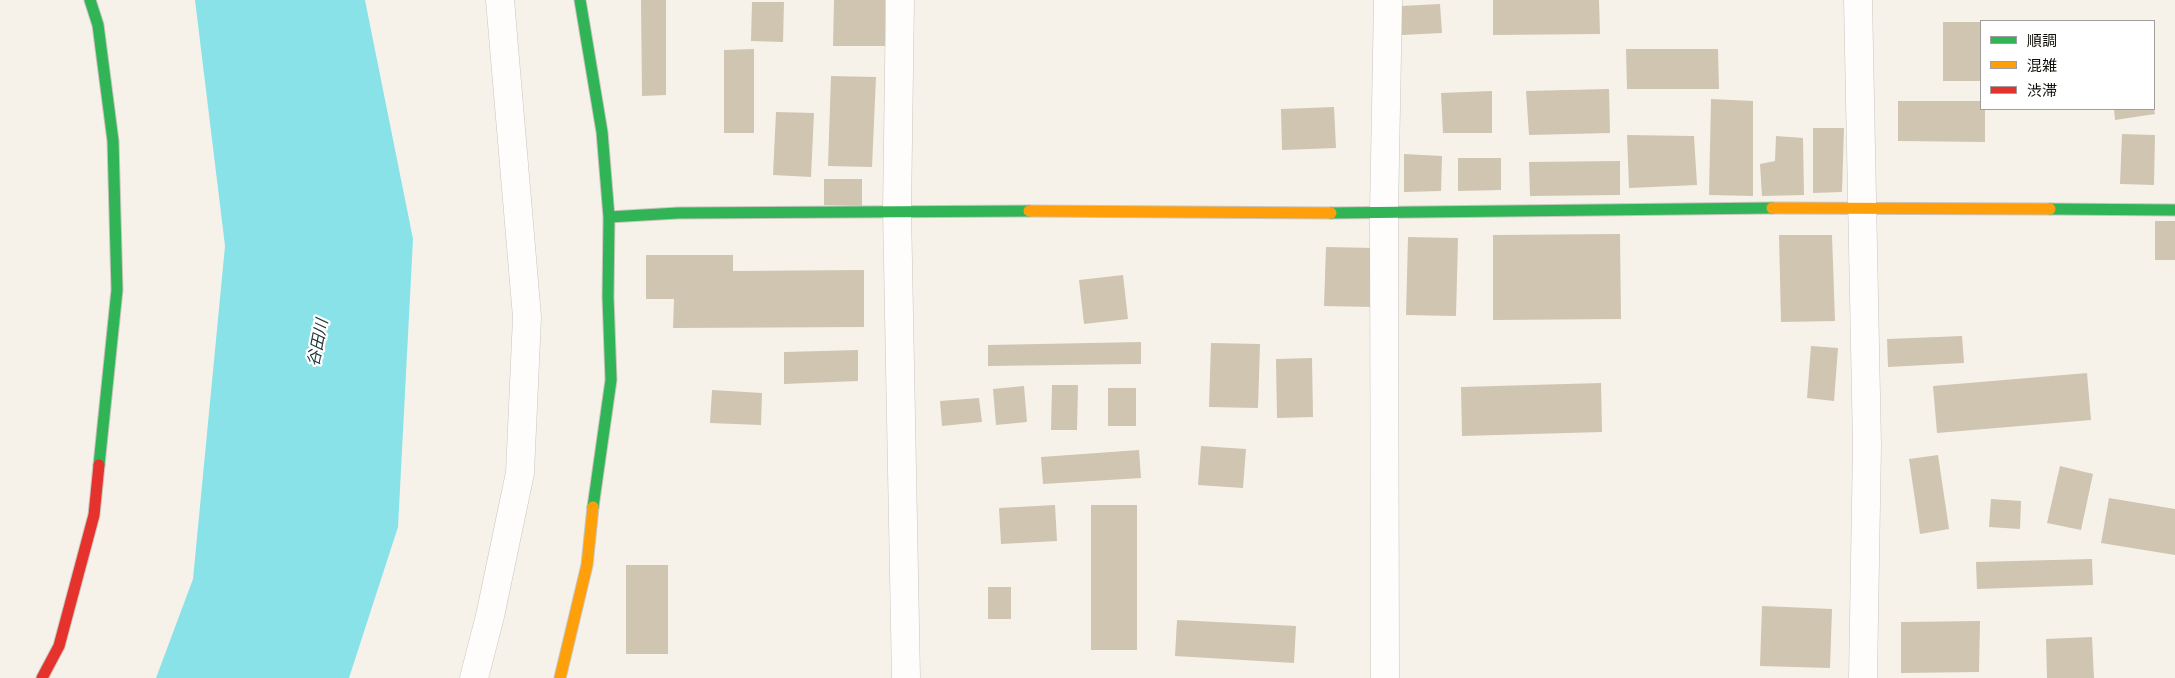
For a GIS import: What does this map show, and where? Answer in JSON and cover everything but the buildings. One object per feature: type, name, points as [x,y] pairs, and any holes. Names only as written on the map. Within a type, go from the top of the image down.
[{"type":"street","points":[[42,678],[59,646],[94,515],[117,290],[113,141],[98,25],[90,0]]},
{"type":"street","points":[[474,678],[490,616],[520,473],[526,326],[500,0]]},
{"type":"street","points":[[560,678],[587,565],[611,380],[608,297],[609,217],[602,132],[580,0]]},
{"type":"street","points":[[900,0],[897,210],[906,678]]},
{"type":"street","points":[[1385,678],[1384,212],[1388,0]]},
{"type":"street","points":[[1858,0],[1867,445],[1863,678]]},
{"type":"street","points":[[609,217],[678,213],[897,210],[1384,212],[1862,207],[2175,210]]},
{"type":"water","name":"谷田川","points":[[195,0],[365,0],[413,239],[398,527],[349,678],[156,678],[193,579],[225,246]]},
{"type":"traffic: fast","points":[[90,0],[98,25],[113,141],[117,290],[99,465]]},
{"type":"traffic: fast","points":[[580,0],[602,132],[609,217],[608,297],[611,380],[593,507]]},
{"type":"traffic: fast","points":[[1331,213],[1772,208]]},
{"type":"traffic: fast","points":[[2050,209],[2175,210]]},
{"type":"traffic: fast","points":[[609,217],[678,213],[1029,211]]},
{"type":"traffic: slow","points":[[1772,208],[2050,209]]},
{"type":"traffic: slow","points":[[1029,211],[1331,213]]},
{"type":"traffic: slow","points":[[560,678],[587,565],[593,507]]},
{"type":"traffic: jam","points":[[42,678],[59,646],[94,515],[99,465]]}]
